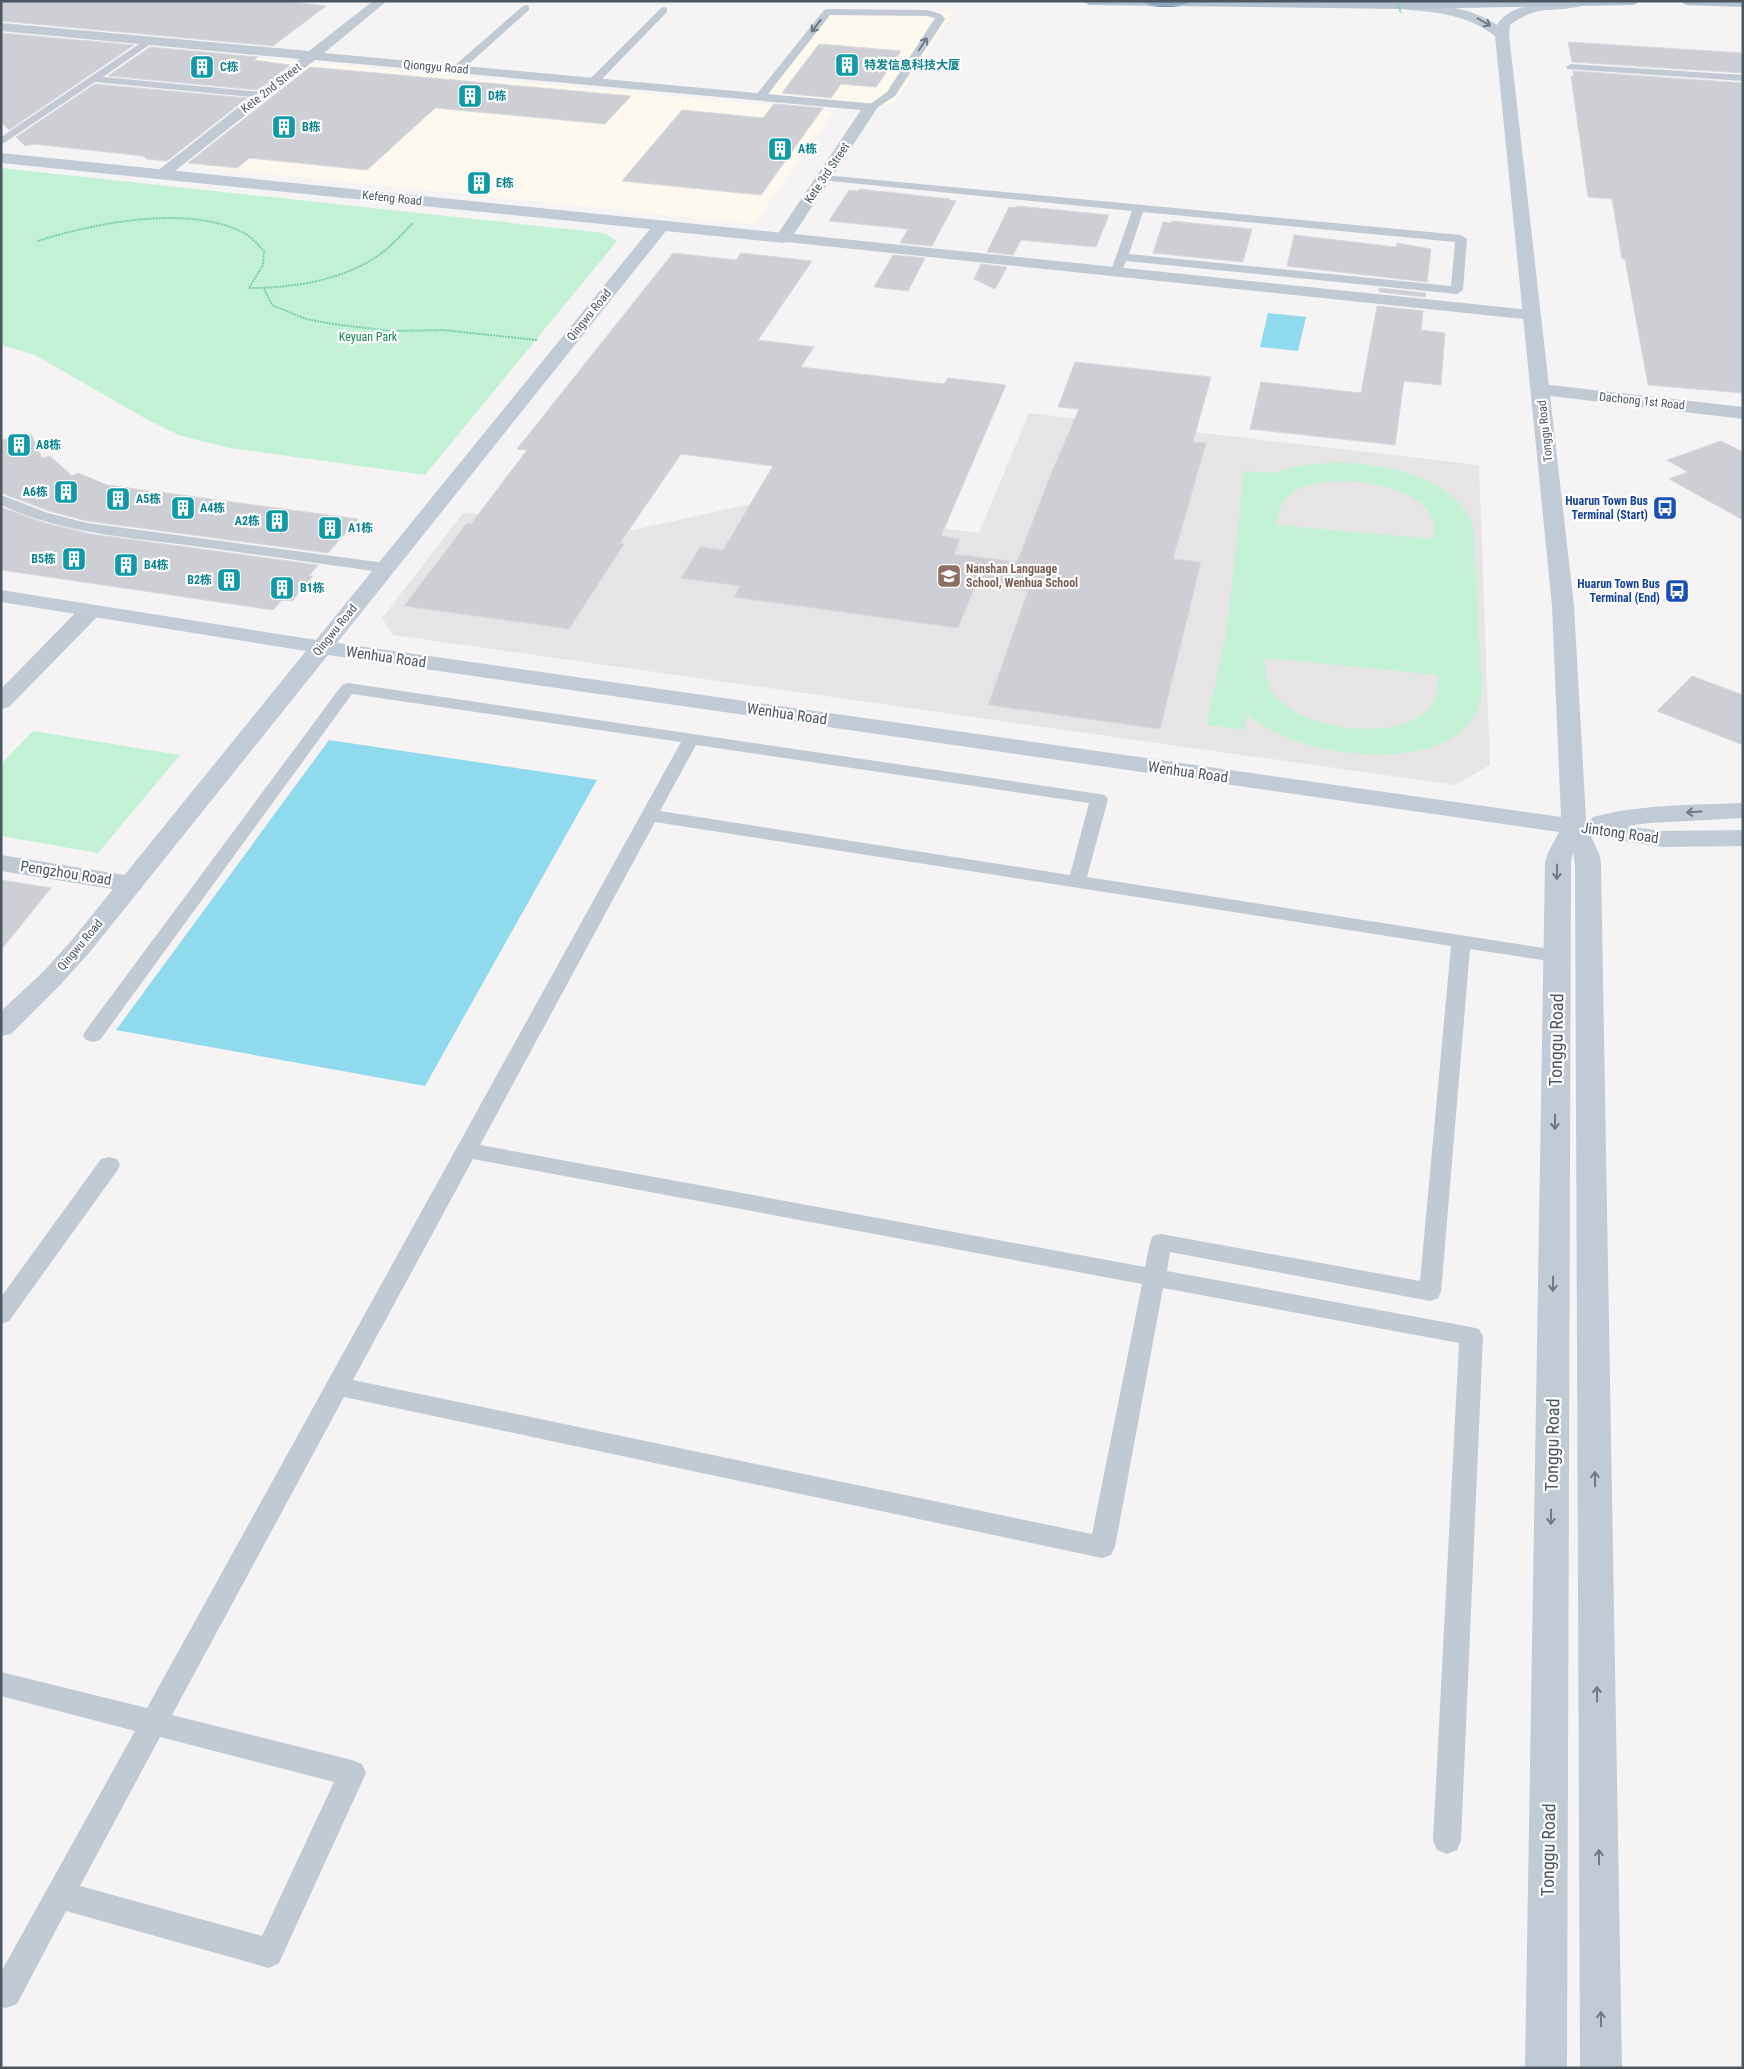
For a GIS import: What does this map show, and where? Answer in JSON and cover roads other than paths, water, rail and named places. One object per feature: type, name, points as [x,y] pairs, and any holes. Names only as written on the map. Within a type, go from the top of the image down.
[{"type":"highway","points":[[1151,2],[1185,1]]},
{"type":"main road","points":[[1089,1],[1400,6],[1634,1]]},
{"type":"main road","points":[[1686,1],[1743,2]]},
{"type":"main road","points":[[1502,36],[1504,24],[1519,12],[1533,8],[1588,2]]},
{"type":"main road","points":[[1400,6],[1437,8],[1474,16],[1483,20],[1502,36]]},
{"type":"main road","name":"Tonggu Road","points":[[1502,36],[1563,606],[1574,827],[1588,865],[1601,2068]]},
{"type":"main road","name":"Kefeng Road","points":[[1,158],[783,238]]},
{"type":"main road","name":"Qingwu Road","points":[[1,1027],[52,978],[131,884],[661,226]]},
{"type":"main road","name":"Wenhua Road","points":[[1,596],[322,647],[1574,827]]},
{"type":"main road","name":"Jintong Road","points":[[1574,827],[1650,815],[1743,810]]},
{"type":"main road","name":"Tonggu Road","points":[[1546,2068],[1558,862],[1560,852],[1574,827]]},
{"type":"main road","name":"Jintong Road","points":[[1574,827],[1663,839],[1743,838]]},
{"type":"street","name":"Kete 2nd Street","points":[[161,175],[381,1]]},
{"type":"street","name":"Qiongyu Road","points":[[1,27],[871,108]]},
{"type":"street","name":"Kete 3rd Street","points":[[783,238],[871,108]]},
{"type":"street","points":[[783,238],[1120,265],[1532,316]]},
{"type":"street","name":"Dachong 1st Road","points":[[1541,390],[1743,413]]},
{"type":"street","points":[[1,702],[90,611]]},
{"type":"street","name":"Pengzhou Road","points":[[1,862],[131,884]]},
{"type":"lane","points":[[927,1],[927,13]]},
{"type":"lane","points":[[457,69],[526,8]]},
{"type":"lane","points":[[593,82],[664,10]]},
{"type":"lane","points":[[760,97],[827,12],[927,13],[938,16],[940,19],[891,94],[871,108]]},
{"type":"lane","points":[[1,142],[148,40]]},
{"type":"lane","points":[[1571,67],[1743,78]]},
{"type":"lane","points":[[92,79],[262,95]]},
{"type":"lane","points":[[824,178],[1139,208],[1461,239],[1457,290],[1120,265],[1139,208]]},
{"type":"lane","points":[[1,499],[20,509],[70,524],[385,568]]},
{"type":"lane","points":[[93,1035],[348,688],[1099,799],[1077,882]]},
{"type":"lane","points":[[1,1992],[6,1993],[60,1895],[691,739]]},
{"type":"lane","points":[[648,815],[1556,956]]},
{"type":"lane","points":[[337,1386],[1102,1547],[1161,1242],[1430,1292],[1461,942]]},
{"type":"lane","points":[[466,1150],[1472,1336],[1446,1840]]},
{"type":"lane","points":[[1,1315],[109,1165]]},
{"type":"lane","points":[[1,1684],[352,1773],[269,1953],[60,1895]]},
{"type":"water","points":[[1268,313],[1306,317],[1298,351],[1260,347]]},
{"type":"water","points":[[329,740],[597,780],[425,1086],[116,1030]]},
{"type":"place","name":"特发信息科技大厦","points":[[847,65]]},
{"type":"place","name":"C栋","points":[[202,67]]},
{"type":"place","name":"D栋","points":[[470,96]]},
{"type":"place","name":"B栋","points":[[284,127]]},
{"type":"place","name":"A栋","points":[[780,149]]},
{"type":"place","name":"E栋","points":[[479,183]]},
{"type":"place","name":"A8栋","points":[[19,445]]},
{"type":"place","name":"A6栋","points":[[66,492]]},
{"type":"place","name":"A5栋","points":[[118,499]]},
{"type":"place","name":"A4栋","points":[[183,508]]},
{"type":"place","name":"Huarun Town Bus Terminal (Start)","points":[[1665,508]]},
{"type":"place","name":"A2栋","points":[[277,521]]},
{"type":"place","name":"A1栋","points":[[330,528]]},
{"type":"place","name":"B5栋","points":[[74,559]]},
{"type":"place","name":"B4栋","points":[[126,565]]},
{"type":"place","name":"Nanshan Language School, Wenhua School","points":[[949,576]]},
{"type":"place","name":"B2栋","points":[[229,580]]},
{"type":"place","name":"B1栋","points":[[282,588]]},
{"type":"place","name":"Huarun Town Bus Terminal (End)","points":[[1677,591]]},
{"type":"park label","name":"Keyuan Park","points":[[368,337]]}]
